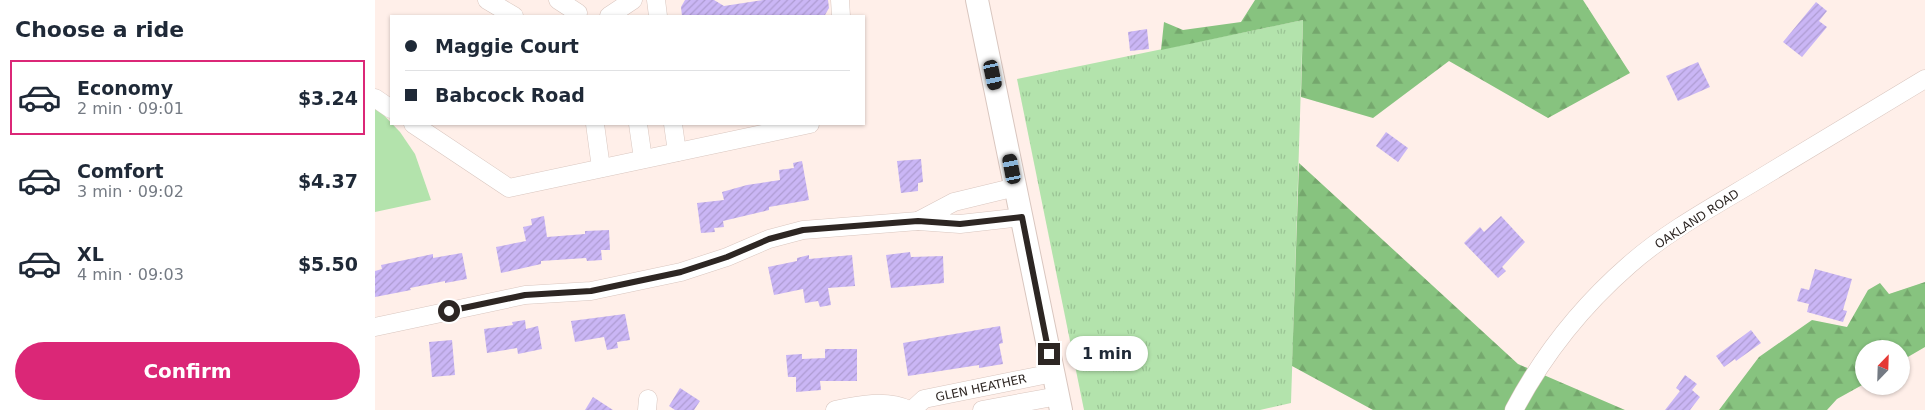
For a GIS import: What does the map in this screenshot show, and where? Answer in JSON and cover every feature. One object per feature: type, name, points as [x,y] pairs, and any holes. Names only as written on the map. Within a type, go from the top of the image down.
[{"type":"main road","points":[[977,0],[1060,403]]},
{"type":"street","points":[[487,0],[512,15]]},
{"type":"street","points":[[558,0],[578,10]]},
{"type":"street","points":[[656,0],[658,15]]},
{"type":"street","points":[[840,0],[841,15]]},
{"type":"street","name":"OAKLAND ROAD","points":[[1515,410],[1526,388],[1555,344],[1594,298],[1630,264],[1692,219],[1925,79]]},
{"type":"street","points":[[375,98],[390,108]]},
{"type":"street","points":[[414,125],[509,188],[805,125]]},
{"type":"street","points":[[595,125],[601,168]]},
{"type":"street","points":[[638,125],[643,159]]},
{"type":"street","points":[[673,125],[677,152]]},
{"type":"street","points":[[918,221],[954,202],[1016,187]]},
{"type":"street","points":[[375,327],[525,295],[591,291],[681,272],[727,257],[769,239],[803,230],[918,221],[960,224],[1022,217]]},
{"type":"street","name":"GLEN HEATHER","points":[[835,410],[851,406],[885,404],[911,410],[924,400],[1053,373]]},
{"type":"street","name":"GLEN HEATHER","points":[[983,410],[1060,403]]},
{"type":"green space","points":[[1255,0],[1583,0],[1630,73],[1548,118],[1449,61],[1373,118],[1301,97],[1303,20],[1161,50],[1164,22],[1183,30],[1241,22]]},
{"type":"green space","points":[[1303,20],[1291,403],[1260,410],[1084,410],[1017,79]]},
{"type":"green space","points":[[375,106],[390,122],[390,125],[393,125],[400,132],[415,154],[431,200],[375,212]]},
{"type":"green space","points":[[1299,163],[1518,364],[1625,410],[1373,410],[1292,366]]},
{"type":"green space","points":[[1925,282],[1925,347],[1910,356],[1910,340],[1855,340],[1855,389],[1837,399],[1827,410],[1719,410],[1759,357],[1812,320],[1847,327],[1868,290],[1880,283],[1889,294]]},
{"type":"building","points":[[685,0],[714,0],[724,6],[763,0],[828,0],[829,8],[825,15],[682,15],[681,7]]},
{"type":"building","points":[[1816,2],[1827,11],[1819,21],[1827,27],[1802,57],[1783,42]]},
{"type":"building","points":[[1147,29],[1149,49],[1130,51],[1128,32]]},
{"type":"building","points":[[1698,62],[1710,87],[1678,101],[1666,76]]},
{"type":"building","points":[[1386,132],[1408,148],[1398,162],[1376,146]]},
{"type":"building","points":[[921,159],[923,182],[918,183],[918,191],[901,193],[897,161]]},
{"type":"building","points":[[802,161],[809,200],[769,207],[769,210],[723,221],[724,227],[714,228],[715,232],[701,233],[697,203],[724,200],[722,192],[747,185],[780,180],[779,170],[794,168],[793,163]]},
{"type":"building","points":[[544,216],[547,237],[585,234],[585,231],[609,230],[610,250],[601,250],[602,260],[587,261],[586,258],[541,261],[541,264],[501,273],[496,247],[526,241],[523,227],[532,225],[531,219]]},
{"type":"building","points":[[1501,216],[1525,242],[1502,267],[1506,271],[1498,278],[1464,243],[1480,227],[1484,232]]},
{"type":"building","points":[[910,252],[911,257],[943,256],[944,283],[891,288],[886,255]]},
{"type":"building","points":[[462,253],[467,279],[445,283],[445,281],[375,297],[375,271],[382,269],[381,265],[433,254],[433,258]]},
{"type":"building","points":[[809,255],[809,259],[852,255],[855,286],[828,288],[831,305],[820,307],[818,301],[805,303],[803,289],[774,295],[768,267],[797,261],[797,258]]},
{"type":"building","points":[[1815,269],[1852,279],[1843,310],[1847,311],[1843,322],[1807,312],[1809,304],[1797,301],[1801,288],[1809,290]]},
{"type":"building","points":[[625,314],[630,340],[617,342],[618,348],[607,350],[604,337],[575,342],[571,321]]},
{"type":"building","points":[[525,320],[526,329],[538,326],[542,349],[518,354],[517,348],[487,353],[484,329],[513,325],[512,322]]},
{"type":"building","points":[[1000,326],[1003,343],[999,344],[1003,364],[979,368],[979,365],[908,376],[903,343]]},
{"type":"building","points":[[1751,330],[1761,343],[1724,367],[1716,356]]},
{"type":"building","points":[[452,340],[455,375],[432,377],[429,342]]},
{"type":"building","points":[[825,349],[857,349],[857,381],[820,381],[821,390],[796,392],[796,377],[788,377],[786,355],[802,354],[802,359],[825,358]]},
{"type":"building","points":[[1685,375],[1697,384],[1692,390],[1700,397],[1690,410],[1665,410],[1680,391],[1676,388]]},
{"type":"building","points":[[680,388],[700,401],[694,410],[675,410],[669,406]]},
{"type":"building","points":[[593,397],[613,410],[585,410]]},
{"type":"route","points":[[449,311],[525,295],[591,291],[681,272],[727,257],[769,239],[803,230],[918,221],[960,224],[1022,217],[1049,354]]}]
